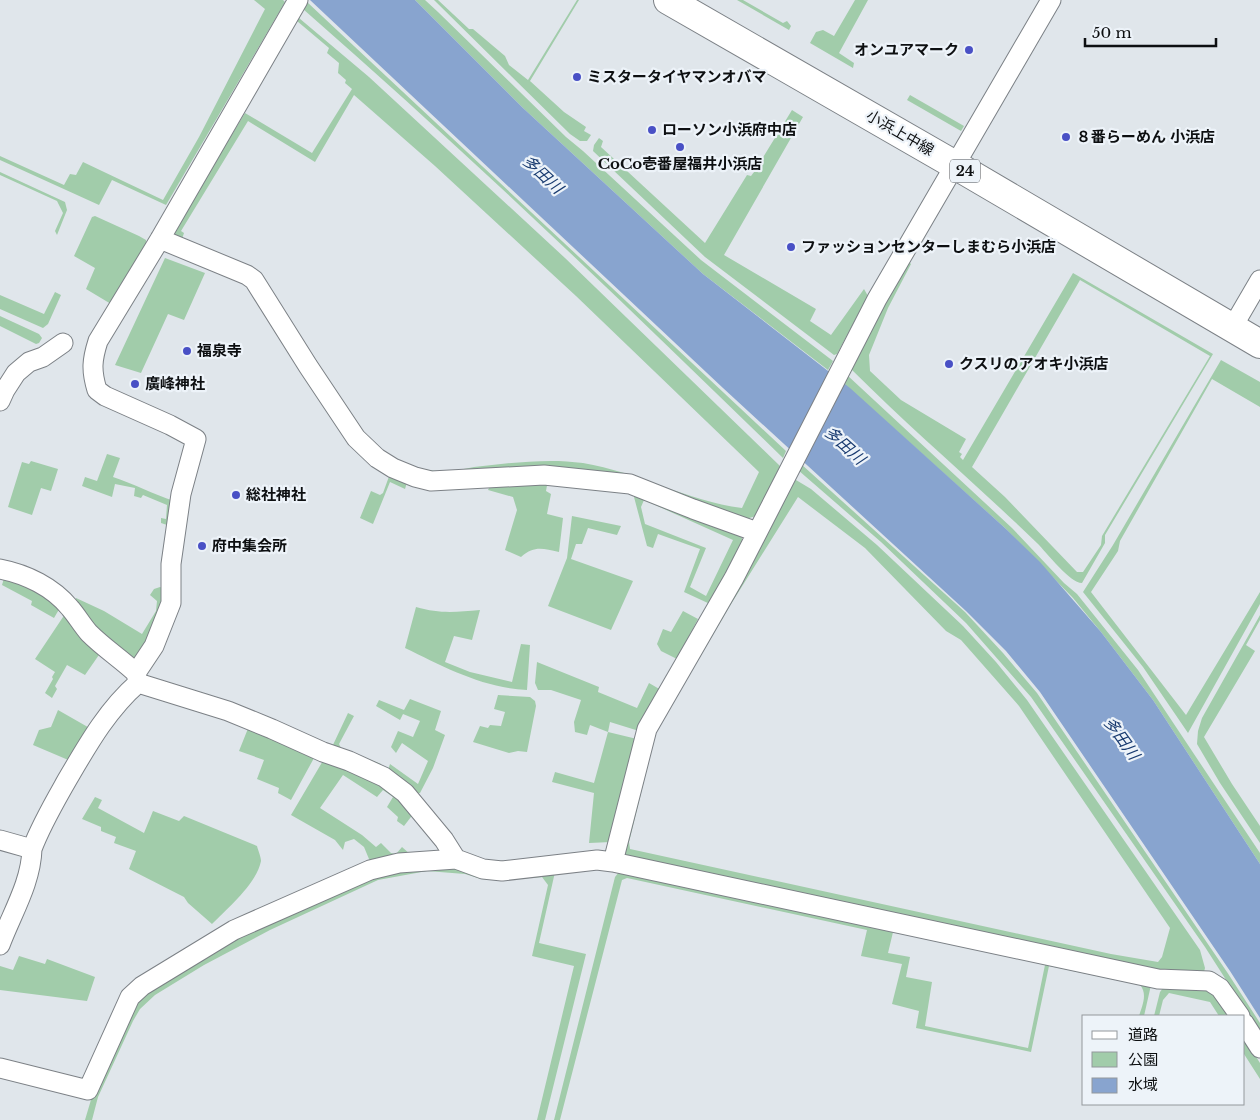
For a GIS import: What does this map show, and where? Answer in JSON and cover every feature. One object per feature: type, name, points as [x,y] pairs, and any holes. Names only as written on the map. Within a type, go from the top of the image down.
[{"type":"main road","name":"小浜上中線","points":[[674,2],[1260,344]]},
{"type":"street","points":[[613,862],[647,729],[734,578],[877,299],[1051,0]]},
{"type":"street","points":[[0,945],[22,896],[32,857],[32,849],[40,828],[107,716],[137,678],[154,646],[171,603],[171,564],[181,494],[196,439],[170,425],[105,396],[97,390],[92,369],[98,341],[160,239],[297,1]]},
{"type":"street","points":[[160,239],[254,280],[356,438],[377,458],[393,468],[431,481],[544,475],[630,484],[757,532]]},
{"type":"street","points":[[1232,328],[1260,280]]},
{"type":"street","points":[[0,401],[16,373],[29,362],[43,357],[63,342]]},
{"type":"street","points":[[0,569],[37,582],[55,592],[87,630],[137,678],[228,711],[384,777],[405,793],[444,840],[456,859]]},
{"type":"street","points":[[0,840],[32,849]]},
{"type":"street","points":[[0,1068],[88,1090],[130,997],[142,986],[191,955],[234,930],[370,870],[399,863],[456,859],[483,869],[502,870],[597,860],[613,862],[1158,978],[1209,981],[1220,988],[1239,1015]]},
{"type":"street","points":[[1245,1025],[1260,1048]]},
{"type":"green space","points":[[254,0],[283,0],[285,2],[166,205],[112,180],[99,205],[0,160],[0,156],[64,185],[70,174],[76,175],[83,162],[163,200],[199,137],[265,9]]},
{"type":"green space","points":[[415,0],[425,0],[566,137],[701,260],[833,361],[828,370],[703,274],[523,108]]},
{"type":"green space","points":[[434,0],[438,0],[469,29],[473,29],[505,56],[509,65],[528,80],[577,0],[579,0],[530,81],[564,112],[586,127],[584,131],[591,135],[587,141],[580,141],[570,134]]},
{"type":"green space","points":[[737,0],[743,0],[783,23],[787,21],[791,26],[789,30]]},
{"type":"green space","points":[[855,0],[868,0],[839,53],[854,63],[853,68],[810,43],[816,32],[823,30],[834,36]]},
{"type":"green space","points":[[307,2],[786,451],[783,458],[546,230],[426,118],[303,9]]},
{"type":"green space","points":[[299,18],[369,77],[565,258],[780,466],[756,516],[746,519],[631,478],[546,470],[432,476],[392,462],[359,435],[257,277],[250,271],[170,237],[245,113],[312,153],[352,89],[338,73],[339,63],[327,53],[329,48],[297,21]],"holes":[[[354,95],[435,166],[576,296],[759,472],[742,508],[702,499],[623,473],[583,463],[556,461],[528,462],[452,471],[436,471],[412,466],[397,460],[375,445],[353,419],[261,276],[246,266],[182,239],[184,233],[181,231],[248,121],[315,162]]]},
{"type":"green space","points":[[910,95],[964,126],[961,131],[907,100]]},
{"type":"green space","points":[[792,110],[803,117],[724,255],[816,309],[810,321],[831,335],[864,289],[868,296],[837,354],[834,355],[705,257],[593,151],[594,145],[599,138],[603,141],[601,147],[705,243],[747,175],[751,176],[754,172]]},
{"type":"green space","points":[[0,172],[65,202],[67,210],[57,235],[55,231],[63,213],[57,201],[0,175]]},
{"type":"green space","points":[[95,216],[146,240],[111,304],[86,289],[95,268],[74,256],[92,217]]},
{"type":"green space","points":[[165,258],[205,273],[184,320],[168,314],[141,373],[115,365]]},
{"type":"green space","points":[[909,262],[911,264],[888,308],[869,355],[870,371],[901,400],[966,439],[959,452],[962,454],[960,457],[963,460],[1073,273],[1213,354],[1105,535],[1105,543],[1082,583],[1077,582],[1065,573],[1014,521],[851,369],[851,364]],"holes":[[[1080,280],[1210,356],[1102,536],[1101,545],[1083,572],[1077,572],[1005,497],[972,467]]]},
{"type":"green space","points":[[55,292],[61,295],[48,324],[43,328],[0,309],[0,295],[44,314]]},
{"type":"green space","points":[[0,316],[39,334],[42,338],[39,343],[36,344],[0,326]]},
{"type":"green space","points":[[1221,360],[1260,382],[1260,407],[1212,379],[1120,541],[1118,551],[1091,592],[1186,715],[1260,592],[1260,604],[1188,733],[1143,667],[1083,592],[1113,545]]},
{"type":"green space","points":[[847,375],[1012,528],[1064,583],[1077,594],[1138,670],[1260,853],[1260,864],[1153,700],[1073,598],[1005,528],[842,382]]},
{"type":"green space","points":[[107,454],[120,458],[113,477],[174,501],[170,526],[161,523],[161,518],[166,519],[167,505],[143,495],[141,498],[134,496],[135,488],[115,484],[112,497],[82,486],[85,477],[97,481]]},
{"type":"green space","points":[[31,461],[58,469],[51,491],[41,488],[32,515],[8,507],[22,462],[29,464]]},
{"type":"green space","points":[[801,464],[965,612],[1037,693],[1227,972],[1260,1023],[1260,1033],[1205,947],[1031,697],[966,623],[881,542],[798,470]]},
{"type":"green space","points":[[391,471],[408,479],[405,489],[390,482],[373,524],[360,518],[371,491],[380,495],[383,493]]},
{"type":"green space","points":[[548,480],[546,491],[551,494],[547,514],[563,518],[559,552],[535,549],[521,557],[505,550],[517,510],[513,497],[488,490],[492,482]]},
{"type":"green space","points":[[796,480],[811,489],[877,545],[963,626],[996,662],[1027,700],[1200,950],[1205,968],[1204,972],[1163,973],[625,859],[623,853],[653,732],[792,482]],"holes":[[[798,497],[865,548],[946,631],[961,640],[1019,706],[1170,928],[1162,957],[1158,962],[1111,954],[630,849],[629,842],[656,732],[731,604]]]},
{"type":"green space","points":[[635,491],[739,532],[742,544],[710,604],[684,592],[700,549],[658,534],[653,548],[647,546],[634,497]],"holes":[[[644,500],[733,540],[706,596],[690,587],[706,548],[645,524],[641,507]]]},
{"type":"green space","points":[[572,516],[621,526],[617,535],[588,528],[582,544],[576,544],[571,559],[633,581],[611,630],[548,606],[567,558]]},
{"type":"green space","points":[[5,575],[15,578],[61,606],[54,618],[31,605],[32,601],[2,585]]},
{"type":"green space","points":[[160,587],[165,589],[165,602],[138,661],[108,644],[73,602],[76,598],[104,611],[142,634],[156,611],[157,601],[150,595],[154,589]]},
{"type":"green space","points":[[416,607],[440,612],[480,610],[472,640],[454,636],[445,662],[470,672],[512,682],[521,644],[530,645],[527,690],[479,681],[405,648]]},
{"type":"green space","points":[[683,611],[698,619],[677,659],[661,651],[657,644],[663,629],[671,632]]},
{"type":"green space","points":[[65,614],[101,652],[85,675],[67,665],[55,686],[57,689],[52,698],[45,693],[55,672],[35,659]]},
{"type":"green space","points":[[1260,615],[1260,620],[1246,645],[1255,651],[1204,737],[1260,826],[1260,843],[1220,783],[1197,744],[1202,718]]},
{"type":"green space","points":[[537,662],[599,687],[598,692],[637,708],[649,683],[661,690],[639,731],[610,722],[608,732],[590,725],[587,735],[575,732],[574,722],[581,700],[551,690],[538,690],[535,683]]},
{"type":"green space","points":[[498,695],[530,697],[535,701],[536,706],[527,752],[509,753],[473,742],[480,726],[488,728],[490,725],[501,726],[505,712],[494,709]]},
{"type":"green space","points":[[410,699],[441,711],[435,730],[445,735],[433,768],[420,793],[415,793],[388,770],[390,764],[418,784],[428,761],[402,743],[396,753],[391,747],[398,731],[413,737],[420,721],[403,714],[400,720],[376,706],[379,700],[404,710]]},
{"type":"green space","points":[[58,710],[93,730],[73,762],[33,745],[39,730],[51,727]]},
{"type":"green space","points":[[348,713],[354,716],[339,744],[341,748],[381,764],[379,767],[332,747]]},
{"type":"green space","points":[[249,726],[314,758],[291,800],[278,793],[279,788],[257,779],[264,760],[239,751]]},
{"type":"green space","points":[[608,732],[637,739],[611,842],[589,843],[594,793],[552,782],[555,772],[594,783]]},
{"type":"green space","points":[[324,759],[379,781],[414,813],[404,826],[397,821],[398,817],[387,807],[393,797],[383,790],[377,797],[343,775],[320,808],[362,835],[376,847],[381,843],[391,853],[396,854],[402,847],[411,855],[373,863],[369,859],[364,847],[354,839],[345,842],[343,850],[335,840],[291,815]]},
{"type":"green space","points":[[95,797],[102,800],[98,808],[144,833],[153,811],[179,821],[184,816],[257,846],[261,861],[254,878],[241,895],[212,924],[188,903],[184,897],[129,869],[136,851],[114,843],[116,837],[101,831],[101,827],[82,819]]},
{"type":"green space","points":[[430,866],[555,872],[539,943],[586,954],[545,1120],[537,1120],[574,966],[532,956],[548,885],[542,877],[504,880],[481,879],[465,874],[427,871],[378,880],[270,930],[204,965],[155,995],[140,1009],[133,1021],[98,1097],[92,1120],[85,1120],[93,1093],[135,1000],[195,958],[372,876]]},
{"type":"green space","points":[[619,872],[894,928],[888,953],[910,957],[906,977],[932,982],[925,1026],[1028,1048],[1046,960],[1151,985],[1144,1015],[1139,1015],[1144,996],[1140,985],[1049,966],[1031,1052],[916,1028],[919,1011],[892,1004],[902,964],[861,956],[867,930],[627,878],[622,880],[560,1120],[554,1120],[615,877]]},
{"type":"green space","points":[[19,956],[45,964],[47,959],[95,977],[87,1001],[0,990],[0,966],[13,970]]},
{"type":"green space","points":[[1166,984],[1207,989],[1217,996],[1229,1015],[1218,1015],[1210,1002],[1169,993],[1163,1000],[1159,1015],[1154,1015],[1160,992]]},
{"type":"green space","points":[[1245,1040],[1260,1063],[1260,1079],[1245,1056]]},
{"type":"water","name":"多田川","points":[[310,0],[415,0],[523,108],[703,274],[850,388],[1040,562],[1101,632],[1153,700],[1260,864],[1260,1018],[1040,692],[1006,651],[966,611],[723,388]]},
{"type":"place","name":"オンユアマーク","points":[[969,50]]},
{"type":"place","name":"ミスタータイヤマンオバマ","points":[[577,77]]},
{"type":"place","name":"ローソン小浜府中店","points":[[652,130]]},
{"type":"place","name":"８番らーめん 小浜店","points":[[1066,137]]},
{"type":"place","name":"CoCo壱番屋福井小浜店","points":[[680,147]]},
{"type":"place","name":"ファッションセンターしまむら小浜店","points":[[791,247]]},
{"type":"place","name":"福泉寺","points":[[187,351]]},
{"type":"place","name":"クスリのアオキ小浜店","points":[[949,364]]},
{"type":"place","name":"廣峰神社","points":[[135,384]]},
{"type":"place","name":"総社神社","points":[[236,495]]},
{"type":"place","name":"府中集会所","points":[[202,546]]}]
